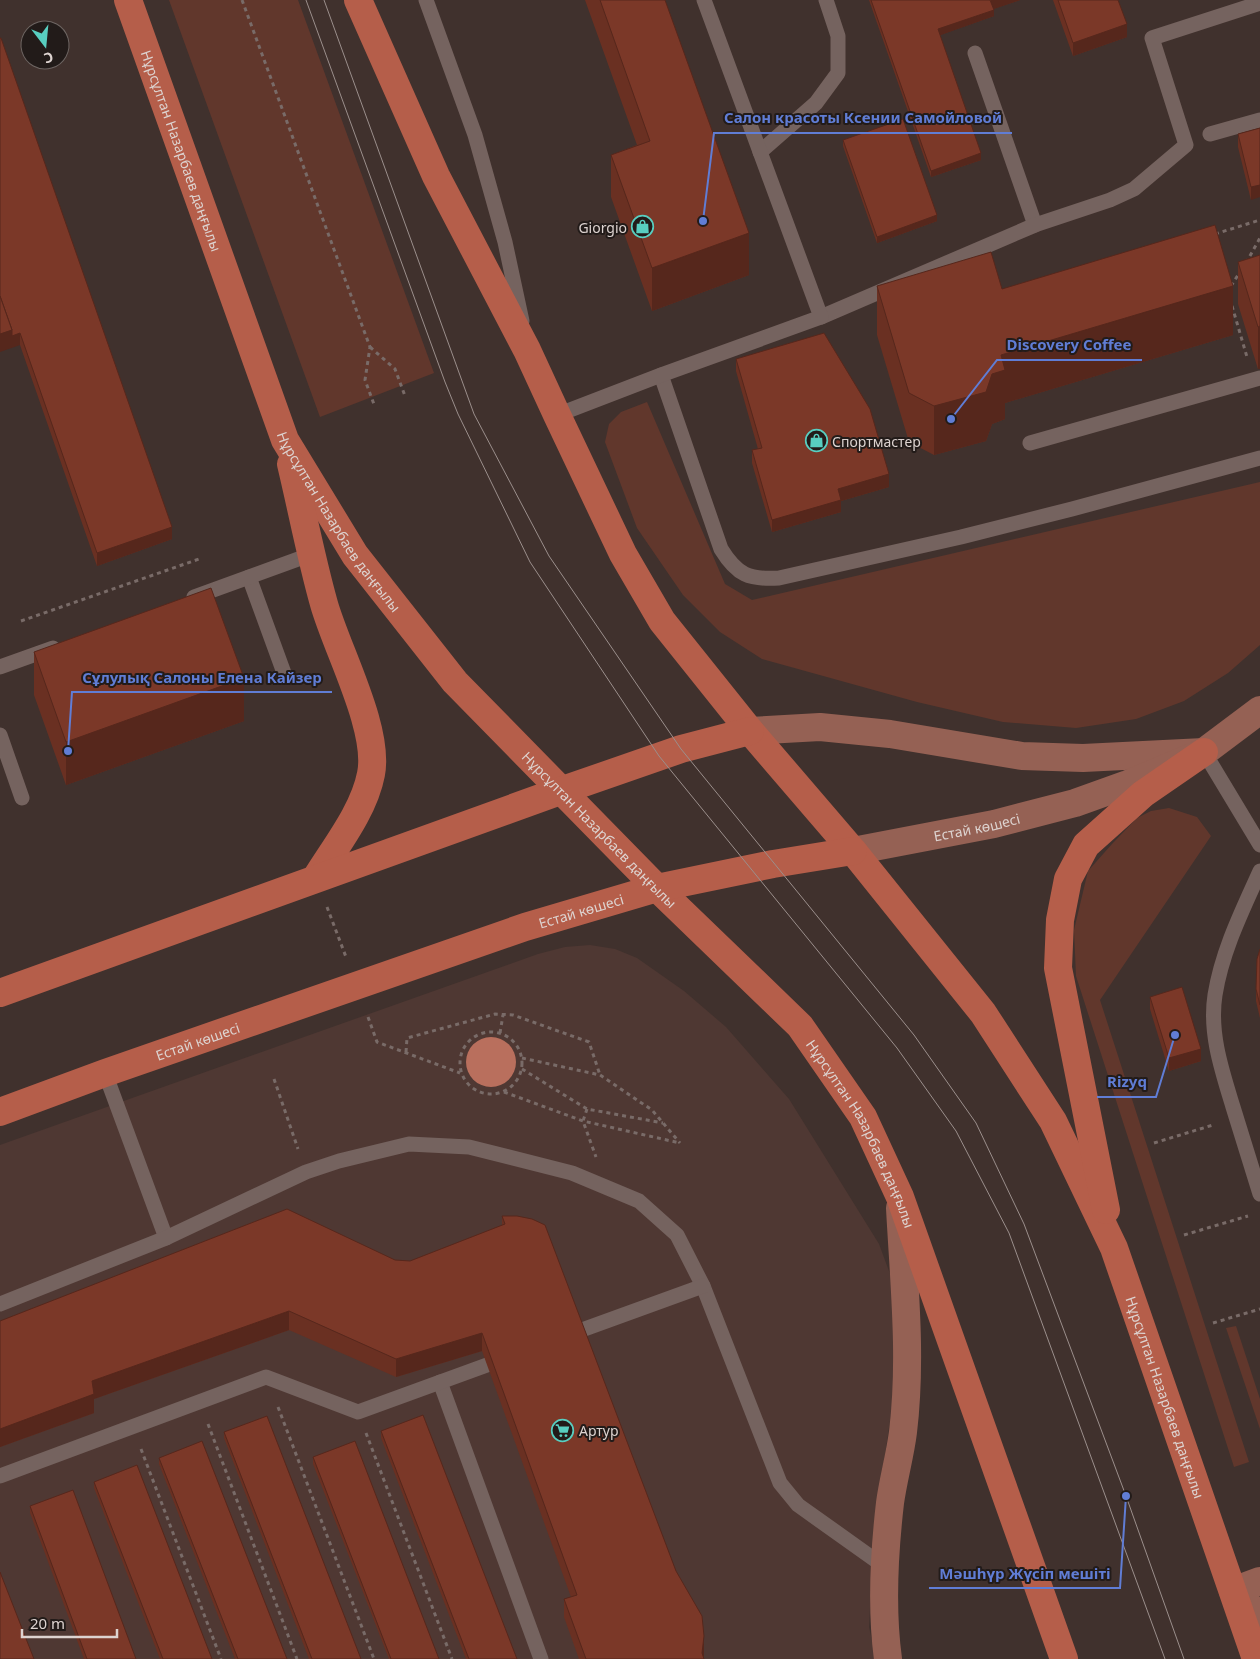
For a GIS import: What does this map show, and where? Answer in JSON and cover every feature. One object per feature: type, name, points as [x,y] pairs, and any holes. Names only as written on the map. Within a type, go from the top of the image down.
[{"type":"main road","name":"Нұрсұлтан Назарбаев даңғылы","points":[[128,0],[285,440],[355,555],[455,682],[657,888],[800,1026],[863,1117],[900,1197],[1064,1659]]},
{"type":"main road","name":"Нұрсұлтан Назарбаев даңғылы","points":[[358,0],[436,176],[527,350],[623,554],[662,621],[750,731],[853,852],[983,1013],[1053,1121],[1114,1248],[1256,1659]]},
{"type":"main road","points":[[285,440],[324,604],[367,726],[372,751],[371,774],[364,797],[316,878]]},
{"type":"main road","name":"Естай көшесі","points":[[0,1112],[105,1073],[525,928],[657,888],[773,864],[853,852],[994,824],[1047,811],[1128,784],[1204,752],[1260,710]]},
{"type":"main road","points":[[0,992],[560,791],[681,749],[750,731],[820,727],[890,734],[1022,756],[1082,758],[1204,752]]},
{"type":"main road","points":[[1114,1248],[1058,968],[1060,920],[1068,879],[1086,845],[1143,794],[1204,752]]},
{"type":"main road","points":[[888,1659],[885,1631],[885,1567],[890,1503],[903,1432],[908,1361],[900,1197]]},
{"type":"main road","points":[[1260,1581],[1233,1591],[1260,1616]]},
{"type":"lane","points":[[426,0],[475,135],[505,242],[527,350]]},
{"type":"lane","points":[[704,0],[821,317]]},
{"type":"lane","points":[[760,152],[816,103],[838,73],[838,36],[826,0]]},
{"type":"lane","points":[[556,415],[821,317],[1035,225],[1110,200],[1134,189],[1186,145],[1152,38],[1260,3]]},
{"type":"lane","points":[[975,53],[1035,225]]},
{"type":"lane","points":[[1210,134],[1260,120]]},
{"type":"lane","points":[[661,375],[721,549],[730,563],[744,575],[762,579],[779,578],[961,537],[1260,458]]},
{"type":"lane","points":[[1030,443],[1257,379]]},
{"type":"lane","points":[[177,603],[312,554]]},
{"type":"lane","points":[[248,577],[284,673]]},
{"type":"lane","points":[[0,667],[65,644]]},
{"type":"lane","points":[[0,735],[22,798]]},
{"type":"lane","points":[[1204,752],[1260,845]]},
{"type":"lane","points":[[1260,871],[1221,962],[1214,998],[1214,1030],[1218,1060],[1260,1194]]},
{"type":"lane","points":[[105,1073],[166,1238]]},
{"type":"lane","points":[[0,1304],[166,1238],[306,1172],[339,1161],[408,1144],[469,1148],[572,1173],[639,1202],[677,1235],[703,1286],[780,1483],[798,1505],[885,1567]]},
{"type":"lane","points":[[579,1331],[703,1286]]},
{"type":"lane","points":[[0,1476],[266,1377],[358,1412],[487,1365]]},
{"type":"lane","points":[[440,1382],[541,1659]]},
{"type":"path","points":[[242,0],[370,347],[394,369],[405,396]]},
{"type":"path","points":[[1212,235],[1260,220]]},
{"type":"path","points":[[1228,292],[1260,238]]},
{"type":"path","points":[[1231,301],[1257,379]]},
{"type":"path","points":[[370,347],[365,380],[375,407]]},
{"type":"path","points":[[21,621],[202,558]]},
{"type":"path","points":[[326,903],[348,962]]},
{"type":"path","points":[[406,1052],[407,1038],[495,1014],[513,1015],[589,1042],[600,1075]]},
{"type":"path","points":[[500,1033],[503,1014]]},
{"type":"path","points":[[368,1017],[377,1042],[460,1073]]},
{"type":"path","points":[[494,1031],[504,1034],[513,1040],[519,1048],[522,1058],[522,1069],[518,1078],[512,1086],[503,1092],[494,1094],[483,1093],[473,1089],[460,1073],[459,1062],[461,1052],[466,1043],[474,1036],[484,1032],[494,1031]]},
{"type":"path","points":[[503,1092],[583,1122],[680,1143],[652,1110],[600,1075],[522,1058]]},
{"type":"path","points":[[522,1069],[587,1109],[664,1124]]},
{"type":"path","points":[[274,1079],[306,1172]]},
{"type":"path","points":[[583,1122],[587,1109]]},
{"type":"path","points":[[1154,1142],[1236,1118]]},
{"type":"path","points":[[1184,1236],[1250,1215]]},
{"type":"path","points":[[1213,1323],[1260,1308]]},
{"type":"path","points":[[266,1377],[374,1659]]},
{"type":"path","points":[[199,1402],[297,1659]]},
{"type":"path","points":[[358,1412],[452,1659]]},
{"type":"path","points":[[132,1427],[221,1659]]},
{"type":"shaded area","points":[[169,0],[298,0],[434,373],[320,417]]},
{"type":"shaded area","points":[[647,402],[725,584],[752,600],[1260,482],[1260,645],[1228,673],[1184,701],[1136,719],[1076,728],[1003,722],[917,702],[762,659],[720,632],[683,595],[637,528],[605,442],[609,424],[621,412]]},
{"type":"shaded area","points":[[1169,808],[1197,817],[1211,836],[1100,1000],[1249,1462],[1234,1467],[1076,976],[1074,930],[1088,871],[1137,818],[1151,811]]},
{"type":"shaded area","points":[[590,945],[615,949],[637,958],[684,991],[726,1027],[789,1099],[879,1244],[893,1282],[899,1359],[874,1531],[869,1627],[876,1659],[0,1659],[0,1145],[538,954],[565,947]]},
{"type":"shaded area","points":[[491,1037],[505,1041],[512,1048],[516,1062],[512,1076],[505,1083],[491,1087],[477,1083],[470,1076],[466,1062],[470,1048],[477,1041]]},
{"type":"shaded area","points":[[1236,1326],[1260,1399],[1260,1429],[1226,1328]]},
{"type":"building","points":[[600,0],[665,0],[749,233],[652,268],[611,155],[650,141]]},
{"type":"building","points":[[871,0],[990,0],[994,10],[938,29],[981,153],[931,171]]},
{"type":"building","points":[[1058,0],[1118,0],[1127,24],[1073,43]]},
{"type":"building","points":[[0,38],[172,527],[97,553],[20,333],[12,336],[12,330],[0,296]]},
{"type":"building","points":[[903,119],[937,215],[877,237],[843,140]]},
{"type":"building","points":[[1260,128],[1260,185],[1251,187],[1238,134]]},
{"type":"building","points":[[1215,225],[1233,286],[1001,355],[1005,370],[992,374],[986,392],[934,406],[909,393],[877,286],[991,252],[1002,289]]},
{"type":"building","points":[[1260,255],[1260,326],[1258,327],[1238,262]]},
{"type":"building","points":[[0,296],[12,330],[0,334]]},
{"type":"building","name":"Спортмастер","points":[[824,333],[870,409],[889,474],[838,489],[841,500],[772,520],[752,450],[762,448],[736,359]]},
{"type":"building","points":[[211,588],[244,678],[66,742],[34,652]]},
{"type":"building","points":[[1260,949],[1260,1005],[1256,989],[1257,959]]},
{"type":"building","points":[[1182,987],[1201,1049],[1169,1058],[1150,997]]},
{"type":"building","name":"Артур","points":[[287,1209],[395,1260],[410,1261],[505,1224],[502,1216],[532,1219],[545,1225],[676,1571],[702,1616],[704,1636],[702,1653],[704,1659],[586,1659],[564,1599],[577,1595],[482,1333],[396,1359],[289,1311],[92,1381],[94,1394],[0,1429],[0,1321]]},
{"type":"building","points":[[423,1415],[517,1659],[469,1659],[381,1431]]},
{"type":"building","points":[[267,1416],[361,1659],[312,1659],[224,1432]]},
{"type":"building","points":[[202,1441],[287,1659],[238,1659],[159,1458]]},
{"type":"building","points":[[355,1441],[439,1659],[391,1659],[313,1457]]},
{"type":"building","points":[[137,1465],[212,1659],[163,1659],[94,1482]]},
{"type":"building","points":[[73,1490],[136,1659],[87,1659],[30,1506]]},
{"type":"building","points":[[0,1572],[34,1659],[0,1659]]},
{"type":"tram line","points":[[306,0],[445,382],[458,414],[530,562],[659,756],[897,1048],[956,1131],[1009,1233],[1165,1659]]},
{"type":"tram line","points":[[324,0],[474,414],[549,556],[681,749],[914,1035],[976,1123],[1024,1224],[1126,1496],[1184,1659]]},
{"type":"place","name":"Салон красоты Ксении Самойловой","points":[[703,221]]},
{"type":"place","name":"Giorgio","points":[[643,227]]},
{"type":"place","name":"Discovery Coffee","points":[[951,419]]},
{"type":"place","name":"Спортмастер","points":[[816,441]]},
{"type":"place","name":"Сұлулық Салоны Елена Кайзер","points":[[68,751]]},
{"type":"place","name":"Rizyq","points":[[1175,1035]]},
{"type":"place","name":"Артур","points":[[563,1430]]},
{"type":"place","name":"Мәшһүр Жүсіп мешіті","points":[[1126,1496]]}]
